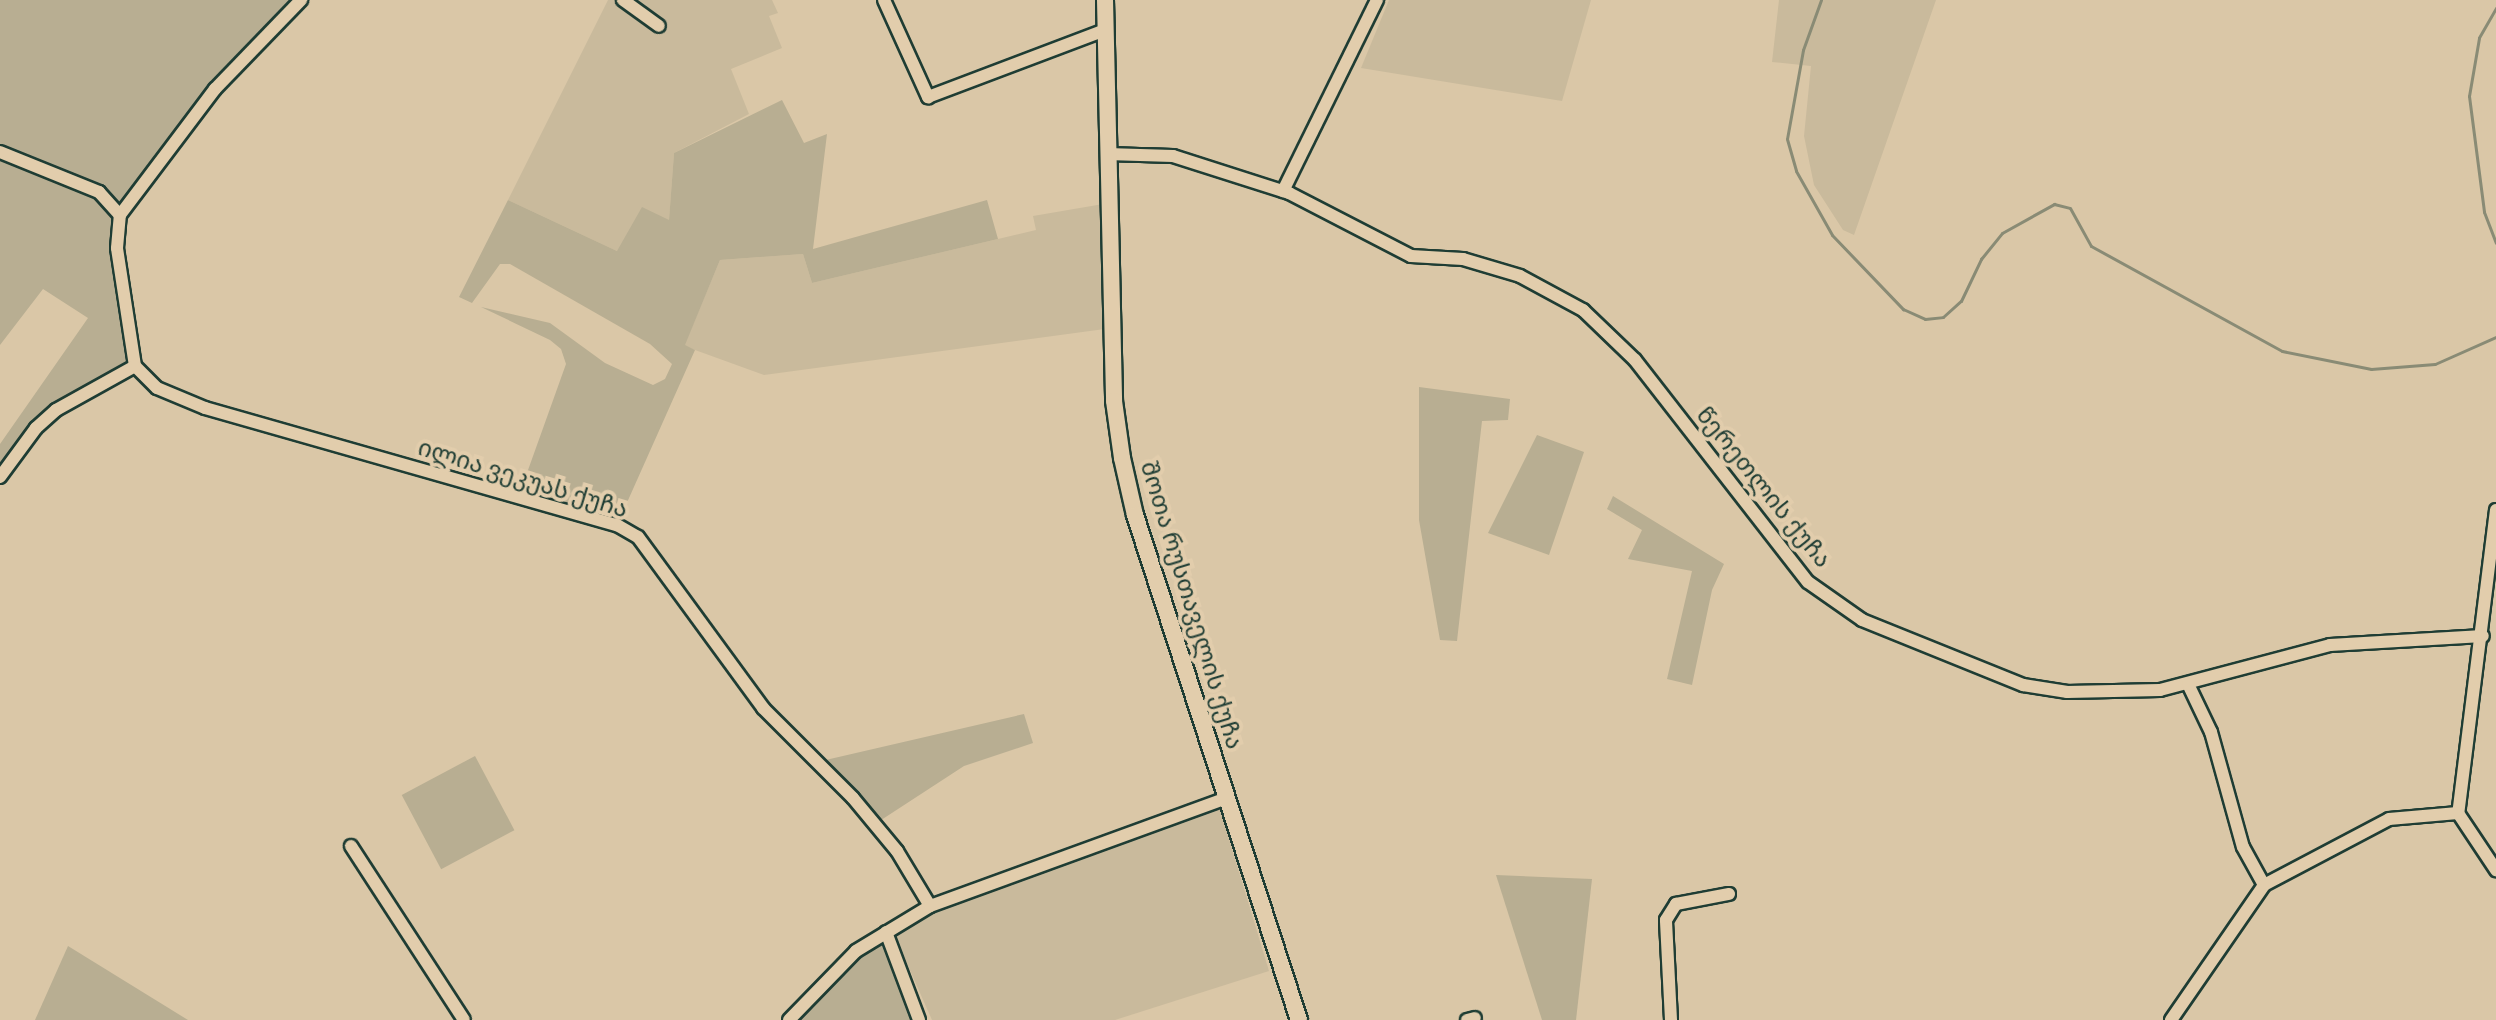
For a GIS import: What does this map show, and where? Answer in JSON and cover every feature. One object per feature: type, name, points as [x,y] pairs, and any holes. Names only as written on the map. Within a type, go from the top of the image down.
[{"type":"main road","name":"შოთა რუსთაველის ქუჩა","points":[[1105,0],[1114,401],[1122,458],[1135,515],[1299,1020]]},
{"type":"street","points":[[0,477],[36,428],[56,410],[135,366],[117,248],[120,215],[215,89],[301,0]]},
{"type":"street","points":[[623,0],[659,26]]},
{"type":"street","points":[[634,10],[644,0]]},
{"type":"street","points":[[884,0],[928,97],[1105,30]]},
{"type":"street","points":[[1283,191],[1377,0]]},
{"type":"street","points":[[0,152],[99,192],[120,215]]},
{"type":"street","name":"წერეთლის ქუჩა","points":[[1107,154],[1173,156],[1283,191],[1411,256],[1463,259],[1520,276],[1583,310],[1635,360],[1808,582],[1862,620],[2023,685],[2067,692],[2123,693],[2188,684],[2330,645],[2483,636]]},
{"type":"street","name":"ილია ვეკუას ქუჩა","points":[[135,366],[157,388],[205,408],[617,525],[638,537],[763,708],[853,798],[897,851],[930,906]]},
{"type":"street","points":[[2496,510],[2483,636],[2458,813],[2496,870]]},
{"type":"street","points":[[2188,684],[2211,732],[2243,847],[2264,885]]},
{"type":"street","points":[[789,1020],[856,951],[930,906],[1227,798]]},
{"type":"street","points":[[2171,1020],[2264,885],[2389,819],[2458,813]]},
{"type":"street","points":[[351,846],[464,1020]]},
{"type":"street","points":[[1671,1020],[1666,920],[1676,904],[1729,894]]},
{"type":"street","points":[[886,932],[919,1020]]},
{"type":"shaded area","points":[[0,0],[301,0],[215,89],[120,215],[117,248],[135,366],[56,410],[0,477],[0,444],[88,318],[43,289],[0,345]]},
{"type":"shaded area","points":[[608,0],[772,0],[778,13],[769,16],[782,48],[731,69],[749,114],[674,153],[669,221],[617,251],[508,200]]},
{"type":"shaded area","points":[[1389,0],[1591,0],[1562,101],[1361,68]]},
{"type":"shaded area","points":[[1779,0],[1936,0],[1854,235],[1843,230],[1814,185],[1804,136],[1811,66],[1772,62]]},
{"type":"shaded area","points":[[782,100],[804,143],[827,134],[813,249],[987,200],[998,239],[812,283],[803,254],[720,260],[685,345],[695,350],[617,525],[518,498],[566,364],[561,349],[550,340],[481,307],[550,323],[605,363],[653,385],[665,379],[672,364],[650,344],[510,264],[500,264],[472,303],[459,297],[508,200],[617,251],[642,207],[669,220],[674,153]]},
{"type":"shaded area","points":[[1109,203],[1112,328],[764,375],[684,346],[720,260],[803,254],[812,283],[1036,230],[1033,216]]},
{"type":"shaded area","points":[[1419,387],[1510,399],[1508,420],[1482,421],[1457,641],[1440,640],[1419,520]]},
{"type":"shaded area","points":[[1537,435],[1584,452],[1549,555],[1488,533]]},
{"type":"shaded area","points":[[1613,496],[1724,564],[1712,590],[1692,685],[1667,679],[1692,571],[1628,559],[1642,530],[1607,509]]},
{"type":"shaded area","points":[[1024,714],[1033,743],[964,766],[875,824],[817,762]]},
{"type":"shaded area","points":[[475,756],[514,830],[441,869],[402,795]]},
{"type":"shaded area","points":[[1219,806],[1269,971],[1115,1020],[932,1020],[894,934],[930,910]]},
{"type":"shaded area","points":[[1496,875],[1592,879],[1576,1020],[1542,1020]]},
{"type":"shaded area","points":[[886,932],[919,1020],[789,1020]]},
{"type":"shaded area","points":[[68,946],[188,1020],[35,1020]]},
{"type":"waterway","points":[[1821,0],[1803,50],[1787,139],[1796,171],[1832,235],[1903,309],[1925,319],[1943,317],[1961,301],[1981,259],[2002,233],[2054,204],[2070,208],[2091,246],[2282,351],[2371,369],[2435,364],[2496,337]]},
{"type":"waterway","points":[[2496,8],[2479,38],[2469,96],[2484,212],[2496,243]]}]
